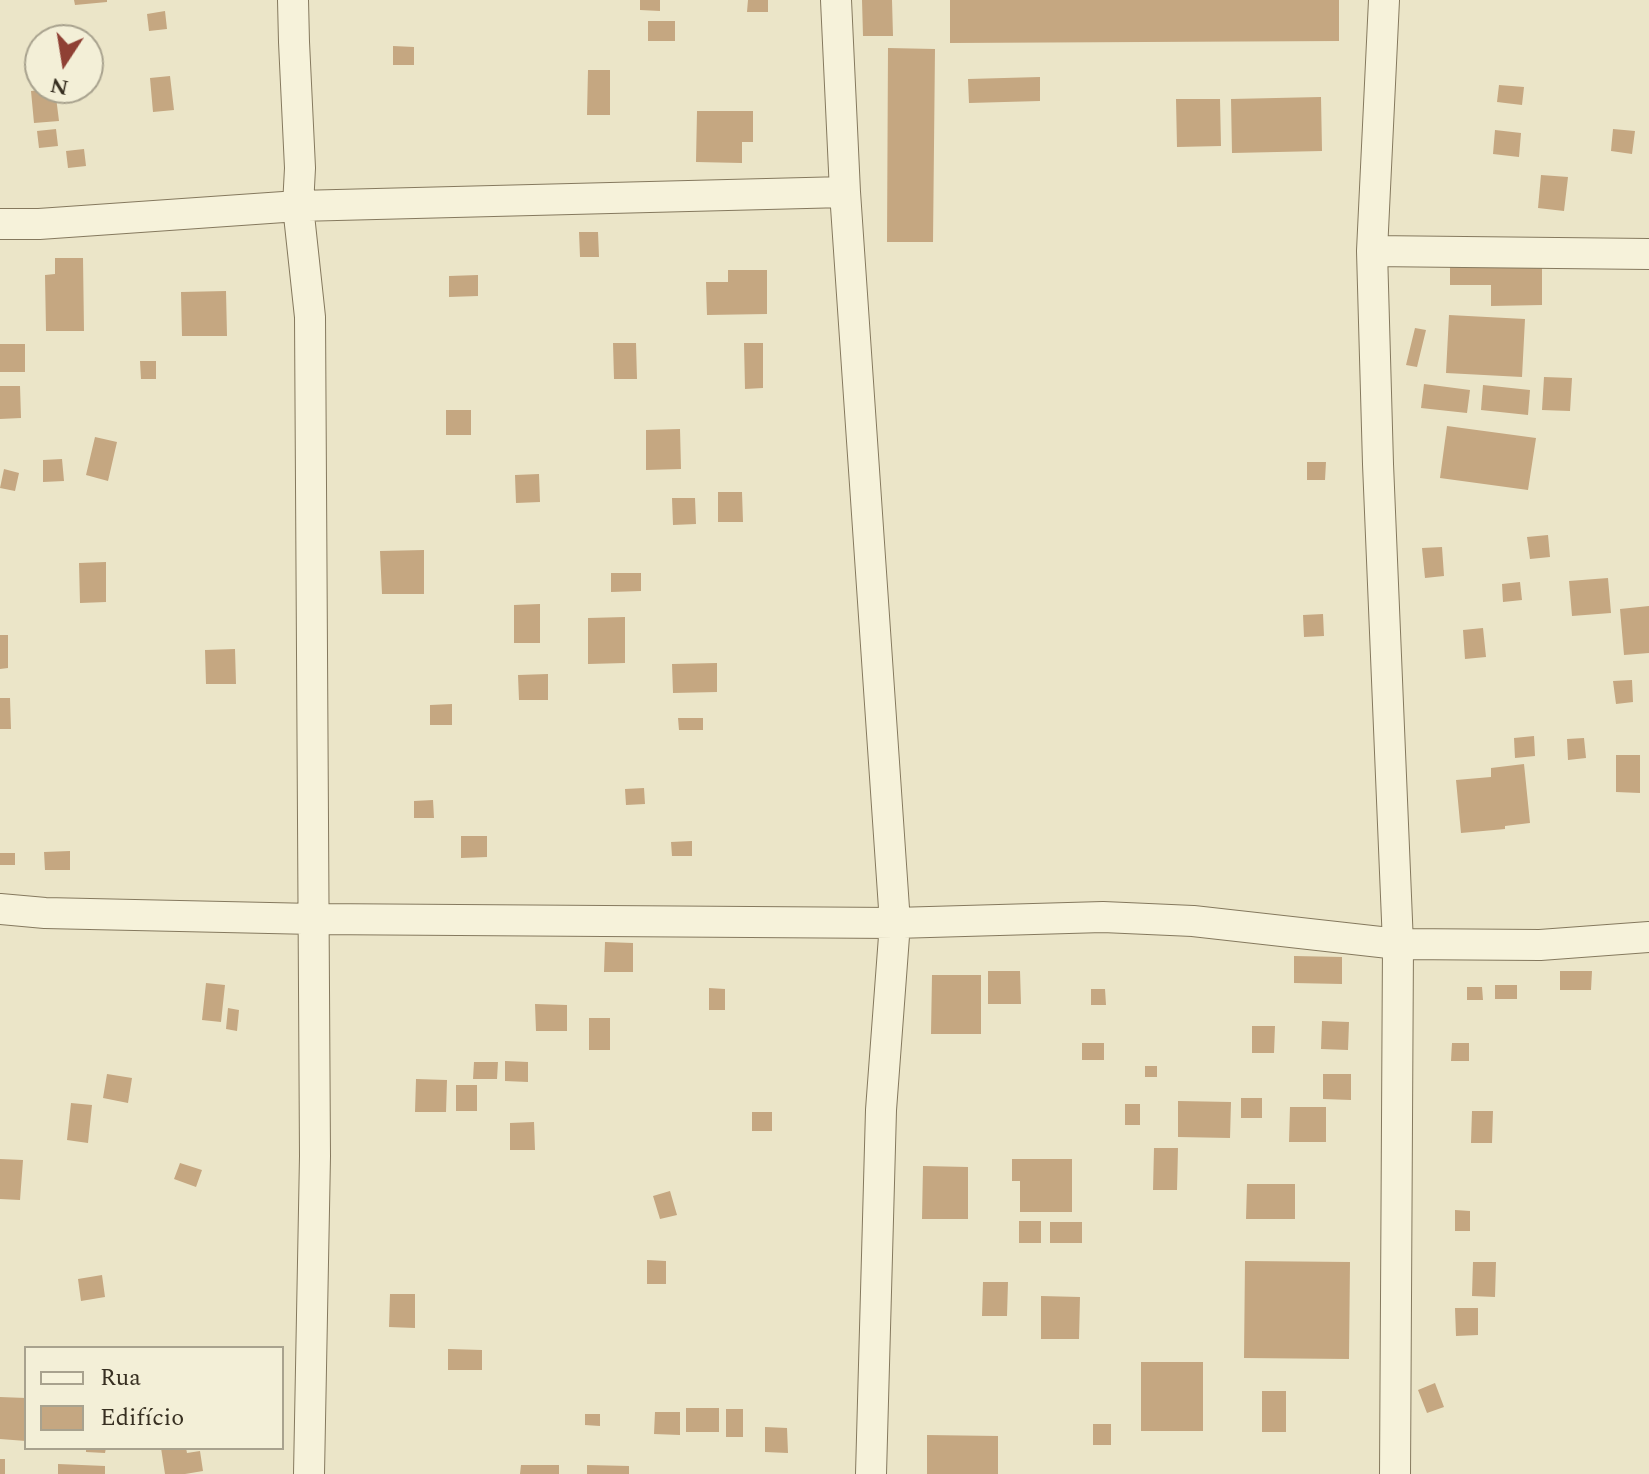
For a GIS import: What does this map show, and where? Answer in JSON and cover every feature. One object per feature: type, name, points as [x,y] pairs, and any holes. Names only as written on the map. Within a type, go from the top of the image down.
[{"type":"street","points":[[293,0],[300,168],[298,206],[310,317],[315,1156],[309,1474]]},
{"type":"street","points":[[836,0],[845,192],[895,923],[881,1110],[871,1474]]},
{"type":"street","points":[[1384,0],[1372,251],[1398,944],[1395,1474]]},
{"type":"street","points":[[0,224],[298,206],[845,192]]},
{"type":"street","points":[[1372,251],[1649,254]]},
{"type":"street","points":[[0,909],[45,913],[314,919],[895,923],[1118,917],[1193,921],[1398,944],[1540,945],[1649,937]]},
{"type":"building","points":[[74,0],[107,0],[107,2],[75,5]]},
{"type":"building","points":[[640,0],[660,0],[660,11],[640,10]]},
{"type":"building","points":[[748,0],[768,0],[768,12],[747,12]]},
{"type":"building","points":[[862,0],[892,0],[893,36],[863,36]]},
{"type":"building","points":[[950,0],[1339,0],[1339,41],[950,43]]},
{"type":"building","points":[[165,11],[167,29],[149,31],[147,14]]},
{"type":"building","points":[[648,21],[675,21],[675,41],[648,41]]},
{"type":"building","points":[[393,46],[414,47],[414,65],[393,65]]},
{"type":"building","points":[[888,48],[935,49],[933,242],[887,242]]},
{"type":"building","points":[[588,70],[610,70],[610,115],[587,115]]},
{"type":"building","points":[[170,76],[174,110],[153,112],[150,78]]},
{"type":"building","points":[[1040,77],[1040,101],[969,103],[968,79]]},
{"type":"building","points":[[1499,85],[1524,87],[1522,105],[1497,102]]},
{"type":"building","points":[[1321,97],[1322,151],[1232,153],[1231,99]]},
{"type":"building","points":[[1176,99],[1220,99],[1221,146],[1177,147]]},
{"type":"building","points":[[32,104],[57,104],[59,121],[34,123]]},
{"type":"building","points":[[697,111],[753,111],[753,142],[742,142],[742,163],[696,162]]},
{"type":"building","points":[[56,129],[58,146],[39,148],[37,131]]},
{"type":"building","points":[[1613,129],[1635,131],[1632,154],[1611,151]]},
{"type":"building","points":[[1495,130],[1521,133],[1519,157],[1493,154]]},
{"type":"building","points":[[84,149],[86,166],[68,168],[66,151]]},
{"type":"building","points":[[1541,175],[1568,177],[1564,211],[1538,208]]},
{"type":"building","points":[[579,232],[598,232],[599,257],[580,257]]},
{"type":"building","points":[[55,258],[83,258],[84,331],[46,331],[45,275],[55,274]]},
{"type":"building","points":[[1450,261],[1542,261],[1542,305],[1491,306],[1491,285],[1450,285]]},
{"type":"building","points":[[728,270],[767,270],[767,314],[707,315],[706,282],[728,282]]},
{"type":"building","points":[[478,275],[478,296],[449,297],[449,276]]},
{"type":"building","points":[[226,291],[227,336],[182,336],[181,292]]},
{"type":"building","points":[[1449,315],[1525,319],[1522,377],[1446,373]]},
{"type":"building","points":[[1415,328],[1426,330],[1417,367],[1406,365]]},
{"type":"building","points":[[613,343],[636,343],[637,379],[614,379]]},
{"type":"building","points":[[744,343],[763,343],[763,388],[745,389]]},
{"type":"building","points":[[0,344],[25,344],[25,372],[0,372]]},
{"type":"building","points":[[140,361],[156,361],[156,379],[141,379]]},
{"type":"building","points":[[1544,377],[1572,378],[1570,411],[1542,410]]},
{"type":"building","points":[[1424,384],[1470,390],[1467,413],[1421,408]]},
{"type":"building","points":[[1483,385],[1530,390],[1528,415],[1481,410]]},
{"type":"building","points":[[0,386],[20,386],[21,418],[0,419]]},
{"type":"building","points":[[446,410],[471,410],[471,435],[446,435]]},
{"type":"building","points":[[1447,426],[1536,438],[1528,490],[1440,478]]},
{"type":"building","points":[[680,429],[681,469],[646,470],[646,430]]},
{"type":"building","points":[[95,437],[117,442],[108,481],[86,475]]},
{"type":"building","points":[[62,459],[64,481],[43,482],[43,460]]},
{"type":"building","points":[[1307,462],[1326,462],[1325,480],[1307,480]]},
{"type":"building","points":[[4,469],[19,473],[15,491],[0,488]]},
{"type":"building","points":[[539,474],[540,502],[516,503],[515,475]]},
{"type":"building","points":[[718,492],[742,492],[743,522],[718,522]]},
{"type":"building","points":[[672,498],[695,498],[696,524],[673,525]]},
{"type":"building","points":[[1548,535],[1550,557],[1530,559],[1527,537]]},
{"type":"building","points":[[1442,547],[1444,576],[1425,578],[1422,548]]},
{"type":"building","points":[[424,550],[424,594],[382,594],[380,551]]},
{"type":"building","points":[[106,562],[106,602],[80,603],[79,563]]},
{"type":"building","points":[[611,573],[641,573],[641,591],[611,592]]},
{"type":"building","points":[[1608,578],[1611,613],[1572,616],[1569,581]]},
{"type":"building","points":[[1520,582],[1522,600],[1503,602],[1502,584]]},
{"type":"building","points":[[540,604],[540,643],[514,643],[514,605]]},
{"type":"building","points":[[1649,606],[1649,653],[1624,655],[1620,609]]},
{"type":"building","points":[[1323,614],[1324,636],[1304,637],[1303,615]]},
{"type":"building","points":[[625,617],[625,663],[588,664],[588,618]]},
{"type":"building","points":[[1483,628],[1486,657],[1465,659],[1463,630]]},
{"type":"building","points":[[0,635],[8,635],[8,668],[0,669]]},
{"type":"building","points":[[235,649],[236,684],[206,684],[205,650]]},
{"type":"building","points":[[717,663],[717,692],[673,693],[672,664]]},
{"type":"building","points":[[548,674],[548,700],[519,700],[518,675]]},
{"type":"building","points":[[1632,680],[1633,702],[1616,704],[1613,681]]},
{"type":"building","points":[[0,698],[10,698],[11,729],[0,729]]},
{"type":"building","points":[[452,704],[452,725],[430,725],[430,705]]},
{"type":"building","points":[[678,718],[703,718],[703,730],[679,730]]},
{"type":"building","points":[[1534,736],[1535,756],[1515,758],[1514,738]]},
{"type":"building","points":[[1584,738],[1586,758],[1568,760],[1567,739]]},
{"type":"building","points":[[1616,755],[1640,755],[1640,793],[1616,792]]},
{"type":"building","points":[[1524,764],[1530,823],[1461,833],[1456,780],[1491,777],[1491,768]]},
{"type":"building","points":[[644,788],[645,804],[626,805],[625,789]]},
{"type":"building","points":[[433,800],[434,818],[414,818],[414,801]]},
{"type":"building","points":[[461,836],[487,836],[487,857],[461,858]]},
{"type":"building","points":[[692,841],[692,856],[672,856],[671,842]]},
{"type":"building","points":[[70,851],[70,870],[45,870],[44,852]]},
{"type":"building","points":[[0,853],[15,853],[15,865],[0,865]]},
{"type":"building","points":[[605,942],[633,943],[633,972],[604,972]]},
{"type":"building","points":[[1294,956],[1342,957],[1342,984],[1294,983]]},
{"type":"building","points":[[988,971],[1020,971],[1021,1004],[988,1004]]},
{"type":"building","points":[[1560,971],[1592,971],[1591,990],[1560,990]]},
{"type":"building","points":[[932,975],[981,975],[981,1034],[931,1034]]},
{"type":"building","points":[[206,983],[225,985],[221,1022],[202,1020]]},
{"type":"building","points":[[1495,985],[1517,985],[1517,999],[1495,999]]},
{"type":"building","points":[[1467,987],[1482,987],[1483,1000],[1467,1000]]},
{"type":"building","points":[[709,988],[725,989],[725,1010],[709,1010]]},
{"type":"building","points":[[1091,989],[1105,989],[1106,1005],[1091,1005]]},
{"type":"building","points":[[535,1004],[567,1005],[567,1031],[536,1031]]},
{"type":"building","points":[[228,1008],[239,1010],[237,1031],[226,1029]]},
{"type":"building","points":[[589,1018],[610,1018],[610,1050],[589,1050]]},
{"type":"building","points":[[1322,1021],[1349,1022],[1348,1050],[1321,1049]]},
{"type":"building","points":[[1252,1026],[1275,1026],[1274,1053],[1252,1053]]},
{"type":"building","points":[[1082,1043],[1104,1043],[1104,1060],[1082,1060]]},
{"type":"building","points":[[1452,1043],[1469,1043],[1469,1061],[1451,1061]]},
{"type":"building","points":[[505,1061],[528,1062],[528,1082],[505,1081]]},
{"type":"building","points":[[474,1062],[498,1062],[497,1079],[473,1079]]},
{"type":"building","points":[[1145,1066],[1157,1066],[1157,1077],[1145,1077]]},
{"type":"building","points":[[107,1074],[132,1078],[128,1103],[103,1098]]},
{"type":"building","points":[[1323,1074],[1351,1074],[1351,1100],[1323,1099]]},
{"type":"building","points":[[416,1079],[447,1080],[446,1112],[415,1112]]},
{"type":"building","points":[[456,1085],[477,1085],[477,1111],[456,1111]]},
{"type":"building","points":[[1241,1098],[1262,1098],[1262,1118],[1241,1118]]},
{"type":"building","points":[[1178,1101],[1231,1102],[1230,1138],[1178,1137]]},
{"type":"building","points":[[71,1103],[92,1105],[88,1143],[67,1140]]},
{"type":"building","points":[[1125,1104],[1140,1104],[1140,1125],[1125,1125]]},
{"type":"building","points":[[1290,1107],[1326,1107],[1326,1142],[1289,1142]]},
{"type":"building","points":[[1472,1111],[1493,1111],[1492,1143],[1471,1143]]},
{"type":"building","points":[[752,1112],[772,1112],[772,1131],[752,1131]]},
{"type":"building","points":[[534,1122],[535,1150],[510,1150],[510,1123]]},
{"type":"building","points":[[1154,1148],[1178,1148],[1177,1190],[1153,1190]]},
{"type":"building","points":[[0,1159],[23,1160],[20,1200],[0,1199]]},
{"type":"building","points":[[1012,1159],[1072,1159],[1072,1212],[1020,1212],[1020,1181],[1012,1181]]},
{"type":"building","points":[[180,1163],[202,1170],[196,1187],[174,1179]]},
{"type":"building","points":[[923,1166],[968,1167],[968,1219],[922,1219]]},
{"type":"building","points":[[1247,1184],[1295,1184],[1295,1219],[1246,1219]]},
{"type":"building","points":[[670,1191],[677,1215],[660,1219],[653,1196]]},
{"type":"building","points":[[1455,1210],[1470,1211],[1470,1231],[1455,1231]]},
{"type":"building","points":[[1019,1221],[1041,1221],[1041,1243],[1019,1243]]},
{"type":"building","points":[[1050,1222],[1082,1222],[1082,1243],[1050,1243]]},
{"type":"building","points":[[647,1260],[666,1261],[666,1284],[647,1284]]},
{"type":"building","points":[[1245,1261],[1350,1262],[1349,1359],[1244,1358]]},
{"type":"building","points":[[1473,1262],[1496,1262],[1495,1297],[1472,1296]]},
{"type":"building","points":[[102,1275],[105,1297],[81,1301],[78,1279]]},
{"type":"building","points":[[983,1282],[1008,1282],[1007,1316],[982,1316]]},
{"type":"building","points":[[390,1294],[415,1294],[415,1328],[389,1327]]},
{"type":"building","points":[[1041,1296],[1080,1297],[1079,1339],[1041,1339]]},
{"type":"building","points":[[1455,1308],[1478,1308],[1478,1335],[1456,1336]]},
{"type":"building","points":[[448,1349],[482,1350],[482,1370],[448,1370]]},
{"type":"building","points":[[1141,1362],[1203,1362],[1203,1431],[1141,1431]]},
{"type":"building","points":[[1435,1383],[1444,1407],[1427,1413],[1418,1390]]},
{"type":"building","points":[[1262,1391],[1286,1391],[1286,1432],[1262,1432]]},
{"type":"building","points":[[0,1397],[24,1398],[24,1441],[0,1439]]},
{"type":"building","points":[[686,1408],[719,1408],[719,1432],[686,1432]]},
{"type":"building","points":[[726,1409],[743,1409],[743,1437],[726,1437]]},
{"type":"building","points":[[655,1412],[680,1412],[680,1435],[654,1434]]},
{"type":"building","points":[[585,1414],[600,1414],[600,1426],[585,1425]]},
{"type":"building","points":[[1093,1424],[1111,1424],[1111,1445],[1093,1445]]},
{"type":"building","points":[[765,1427],[787,1428],[788,1453],[765,1452]]},
{"type":"building","points":[[927,1435],[998,1436],[998,1474],[927,1474]]},
{"type":"building","points":[[86,1450],[106,1450],[105,1453]]},
{"type":"building","points":[[161,1450],[200,1451],[203,1471],[165,1474]]},
{"type":"building","points":[[0,1459],[5,1459],[5,1474],[0,1474]]},
{"type":"building","points":[[58,1464],[105,1466],[105,1474],[58,1474]]},
{"type":"building","points":[[521,1465],[559,1465],[559,1474],[520,1474]]},
{"type":"building","points":[[587,1465],[629,1466],[629,1474],[587,1474]]}]
